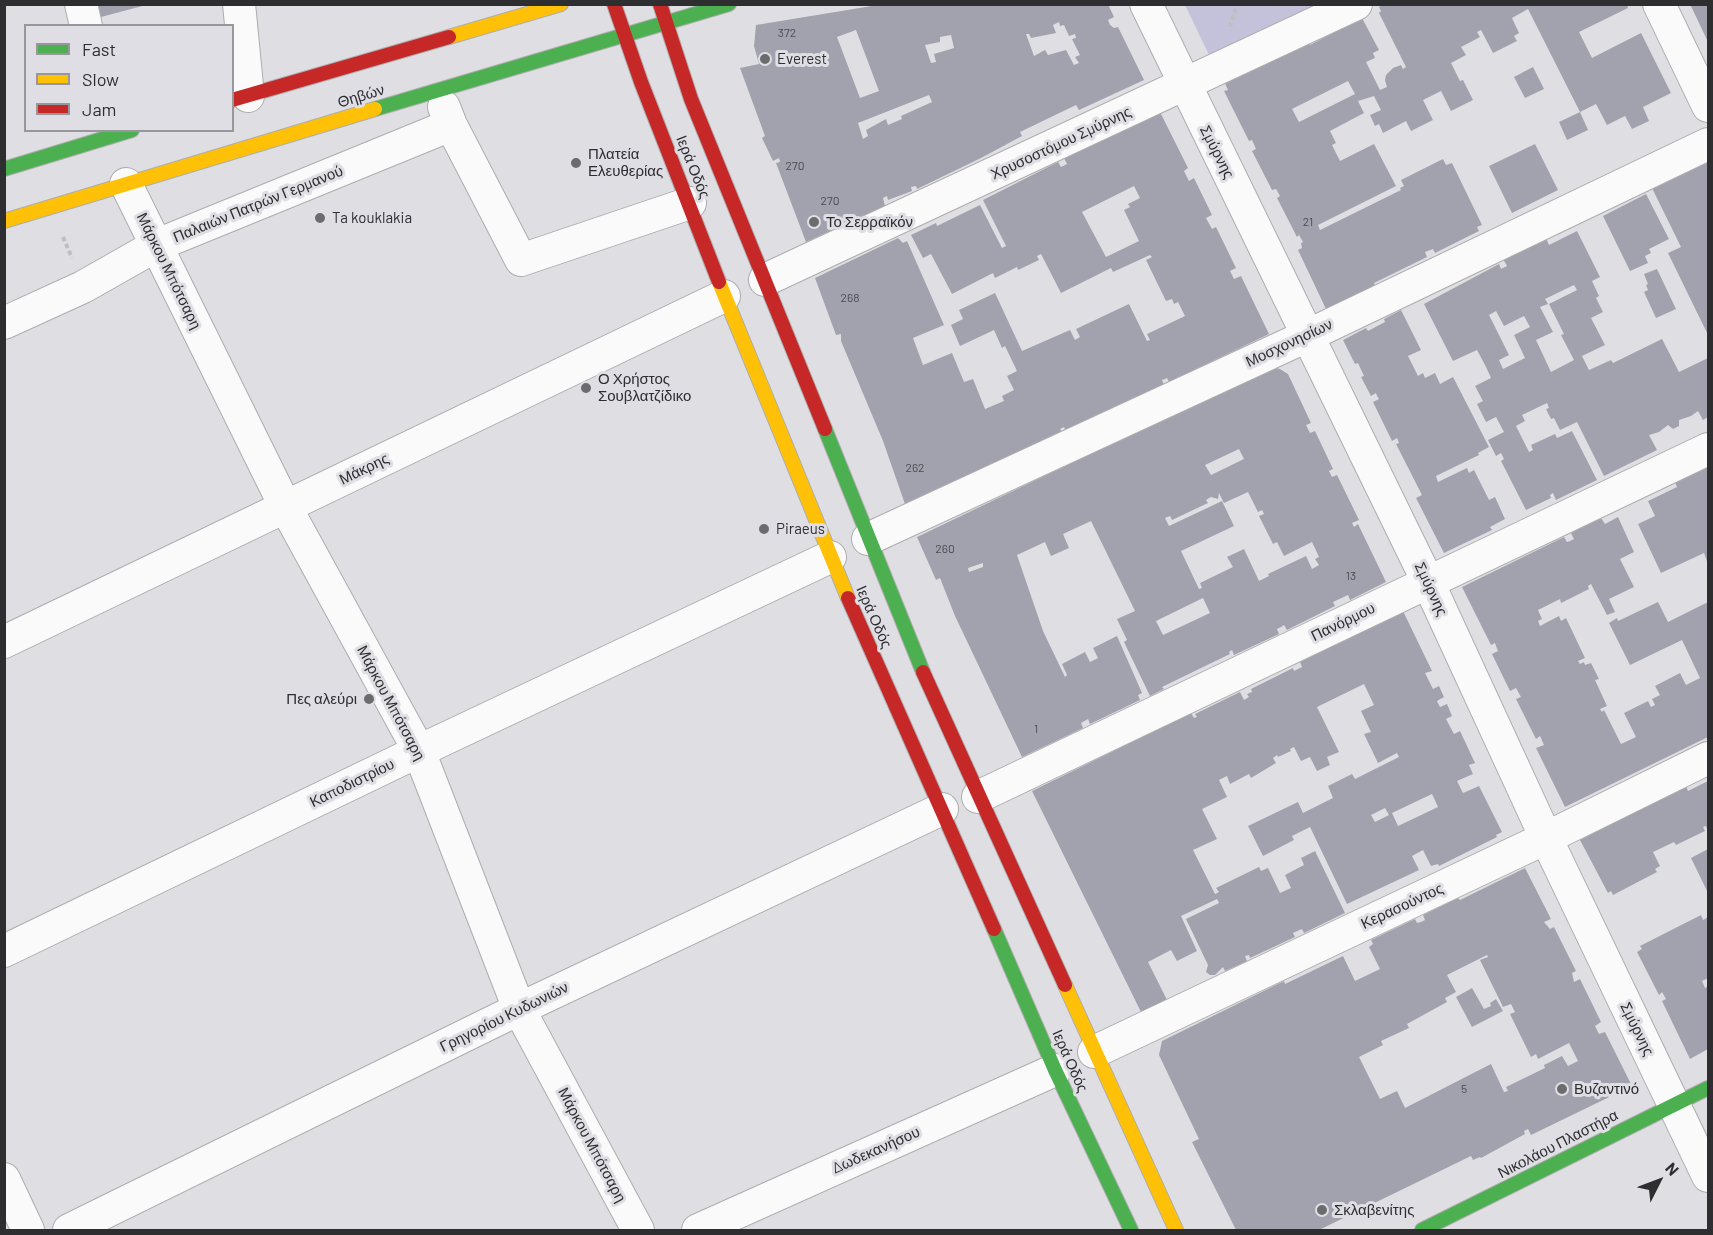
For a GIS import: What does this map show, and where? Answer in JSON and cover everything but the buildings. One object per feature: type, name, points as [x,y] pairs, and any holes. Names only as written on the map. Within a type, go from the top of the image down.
[{"type":"main road","points":[[240,98],[561,4]]},
{"type":"main road","name":"Ιερά Οδός","points":[[614,4],[623,34],[724,296],[830,557],[1055,1070],[1131,1230]]},
{"type":"main road","name":"Ιερά Οδός","points":[[660,4],[691,99],[930,688],[1176,1230]]},
{"type":"main road","name":"Θηβών","points":[[4,221],[729,4]]},
{"type":"main road","points":[[4,169],[121,132]]},
{"type":"main road","name":"Νικολάου Πλαστήρα","points":[[1422,1230],[1708,1088]]},
{"type":"street","points":[[81,4],[86,24]]},
{"type":"street","points":[[239,4],[240,98]]},
{"type":"street","name":"Σμύρνης","points":[[1146,4],[1428,582],[1546,838],[1708,1176]]},
{"type":"street","name":"Χρυσοστόμου Σμύρνης","points":[[765,280],[1356,4]]},
{"type":"street","points":[[1659,4],[1708,106]]},
{"type":"street","points":[[437,90],[451,125],[521,260],[690,203]]},
{"type":"street","name":"Παλαιών Πατρών Γερμανού","points":[[4,323],[83,287],[157,245],[451,125]]},
{"type":"street","name":"Μοσχονησίων","points":[[868,539],[1309,335],[1708,144]]},
{"type":"street","name":"Μάρκου Μπότσαρη","points":[[126,184],[285,507],[418,751],[519,1009],[638,1230]]},
{"type":"street","name":"Μάκρης","points":[[4,642],[724,296]]},
{"type":"street","name":"Πανόρμου","points":[[978,797],[1708,449]]},
{"type":"street","name":"Καποδιστρίου","points":[[4,951],[418,751],[830,557]]},
{"type":"street","name":"Κερασούντος","points":[[1094,1052],[1546,838],[1708,758]]},
{"type":"street","name":"Γρηγορίου Κυδωνιών","points":[[69,1230],[519,1009],[942,809]]},
{"type":"street","name":"Δωδεκανήσου","points":[[698,1230],[1055,1070]]},
{"type":"street","points":[[4,1179],[28,1230]]},
{"type":"path","points":[[51,207],[83,287]]},
{"type":"shaded area","points":[[1185,5],[1321,5],[1210,57]]},
{"type":"traffic: fast","points":[[375,109],[729,4]]},
{"type":"traffic: fast","points":[[4,169],[125,132]]},
{"type":"traffic: fast","points":[[825,429],[923,672]]},
{"type":"traffic: fast","points":[[994,929],[1055,1070],[1131,1230]]},
{"type":"traffic: fast","points":[[1422,1230],[1708,1088]]},
{"type":"traffic: slow","points":[[449,37],[561,4]]},
{"type":"traffic: slow","points":[[4,221],[375,109]]},
{"type":"traffic: slow","points":[[719,282],[848,598]]},
{"type":"traffic: slow","points":[[1065,985],[1176,1230]]},
{"type":"traffic: jam","points":[[614,4],[641,82],[719,282]]},
{"type":"traffic: jam","points":[[660,4],[691,99],[825,429]]},
{"type":"traffic: jam","points":[[234,99],[449,37]]},
{"type":"traffic: jam","points":[[848,598],[994,929]]},
{"type":"traffic: jam","points":[[923,672],[1065,985]]},
{"type":"place","name":"Everest","points":[[765,59]]},
{"type":"place","name":"Πλατεία Ελευθερίας","points":[[576,163]]},
{"type":"place","name":"Ta kouklakia","points":[[320,218]]},
{"type":"place","name":"Το Σερραϊκόν","points":[[814,222]]},
{"type":"place","name":"Ο Χρήστος Σουβλατζίδικο","points":[[586,388]]},
{"type":"place","name":"Piraeus","points":[[764,529]]},
{"type":"place","name":"Πες αλεύρι","points":[[369,699]]},
{"type":"place","name":"Βυζαντινό","points":[[1562,1089]]},
{"type":"place","name":"Σκλαβενίτης","points":[[1322,1210]]}]
